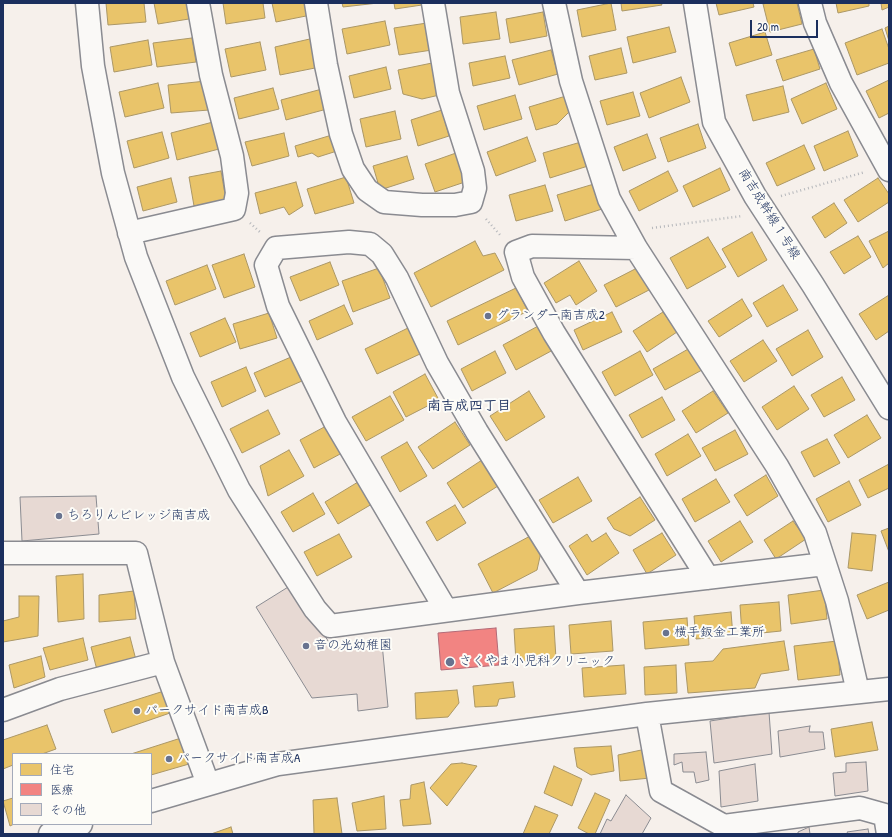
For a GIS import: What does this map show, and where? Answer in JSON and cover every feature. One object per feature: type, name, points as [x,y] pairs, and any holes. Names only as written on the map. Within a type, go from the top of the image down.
[{"type":"street","points":[[87,3],[93,66],[114,173],[136,257],[183,377],[239,490],[320,615],[330,626],[578,593],[825,564]]},
{"type":"street","points":[[129,233],[234,209],[237,193],[232,156],[211,75],[198,3]]},
{"type":"street","points":[[316,3],[326,65],[341,134],[353,169],[367,190],[384,202],[422,205],[455,205],[471,202],[475,188],[473,171],[448,93],[433,3]]},
{"type":"street","points":[[554,3],[571,81],[609,199],[632,240],[777,466],[815,533],[837,601],[858,692]]},
{"type":"street","name":"南吉成幹線１号線","points":[[695,3],[714,122],[759,202],[813,285],[889,408]]},
{"type":"street","points":[[810,3],[815,22],[841,83],[881,139],[888,168]]},
{"type":"street","points":[[632,240],[532,246],[516,252],[523,277],[554,333],[708,578]]},
{"type":"street","points":[[446,610],[335,422],[278,306],[266,265],[276,248],[349,242],[370,244],[382,254],[397,278],[437,363],[477,432],[578,593]]},
{"type":"street","points":[[3,552],[136,553],[163,662],[208,784]]},
{"type":"street","points":[[3,710],[60,689],[163,662]]},
{"type":"street","points":[[152,801],[278,764],[647,714],[889,689]]},
{"type":"street","points":[[647,714],[662,791],[724,826],[860,808],[885,815],[888,834]]},
{"type":"street","points":[[50,834],[78,825]]},
{"type":"path","points":[[632,240],[740,217],[759,202],[888,168]]},
{"type":"path","points":[[471,202],[516,252]]},
{"type":"path","points":[[234,209],[276,248]]},
{"type":"building: 住宅","points":[[106,3],[144,3],[146,22],[108,25]]},
{"type":"building: 住宅","points":[[154,3],[192,3],[195,18],[158,24]]},
{"type":"building: 住宅","points":[[223,3],[263,3],[265,18],[226,24]]},
{"type":"building: 住宅","points":[[272,3],[309,3],[311,15],[276,22]]},
{"type":"building: 住宅","points":[[342,3],[378,3],[343,7]]},
{"type":"building: 住宅","points":[[394,3],[422,3],[422,5],[395,9]]},
{"type":"building: 住宅","points":[[611,3],[616,30],[582,37],[577,10]]},
{"type":"building: 住宅","points":[[621,3],[661,3],[662,5],[622,11]]},
{"type":"building: 住宅","points":[[716,3],[753,3],[754,7],[719,15]]},
{"type":"building: 住宅","points":[[797,3],[802,24],[770,32],[763,4]]},
{"type":"building: 住宅","points":[[836,3],[869,3],[869,6],[838,13]]},
{"type":"building: 住宅","points":[[881,3],[889,3],[889,7],[882,10]]},
{"type":"building: 住宅","points":[[496,12],[500,39],[463,44],[460,17]]},
{"type":"building: 住宅","points":[[543,12],[547,36],[510,43],[506,19]]},
{"type":"building: 住宅","points":[[385,21],[390,45],[347,54],[342,29]]},
{"type":"building: 住宅","points":[[427,23],[432,50],[399,55],[394,28]]},
{"type":"building: 住宅","points":[[889,26],[889,41],[885,28]]},
{"type":"building: 住宅","points":[[669,27],[676,52],[633,63],[627,37]]},
{"type":"building: 住宅","points":[[882,29],[889,49],[889,63],[857,75],[845,43]]},
{"type":"building: 住宅","points":[[765,32],[772,55],[736,66],[729,43]]},
{"type":"building: 住宅","points":[[192,38],[196,62],[157,67],[153,43]]},
{"type":"building: 住宅","points":[[314,38],[320,67],[280,75],[275,47]]},
{"type":"building: 住宅","points":[[148,40],[152,65],[114,72],[110,47]]},
{"type":"building: 住宅","points":[[260,42],[266,70],[231,77],[225,49]]},
{"type":"building: 住宅","points":[[621,48],[627,73],[595,80],[589,56]]},
{"type":"building: 住宅","points":[[814,49],[820,69],[783,81],[776,60]]},
{"type":"building: 住宅","points":[[551,50],[558,74],[519,85],[512,60]]},
{"type":"building: 住宅","points":[[505,56],[510,78],[473,86],[469,63]]},
{"type":"building: 住宅","points":[[437,62],[444,94],[422,99],[403,94],[398,70]]},
{"type":"building: 住宅","points":[[386,67],[391,89],[354,98],[349,76]]},
{"type":"building: 住宅","points":[[681,77],[690,102],[649,118],[640,93]]},
{"type":"building: 住宅","points":[[889,80],[889,113],[879,118],[866,91]]},
{"type":"building: 住宅","points":[[206,81],[209,110],[171,113],[168,85]]},
{"type":"building: 住宅","points":[[158,83],[164,108],[125,117],[119,92]]},
{"type":"building: 住宅","points":[[826,83],[837,109],[802,124],[791,99]]},
{"type":"building: 住宅","points":[[783,86],[789,112],[753,121],[746,95]]},
{"type":"building: 住宅","points":[[273,88],[279,109],[239,119],[234,98]]},
{"type":"building: 住宅","points":[[322,89],[327,109],[286,120],[281,100]]},
{"type":"building: 住宅","points":[[633,92],[640,116],[607,125],[600,101]]},
{"type":"building: 住宅","points":[[515,95],[522,119],[484,130],[477,106]]},
{"type":"building: 住宅","points":[[566,96],[570,111],[557,124],[536,130],[529,107]]},
{"type":"building: 住宅","points":[[442,110],[449,136],[418,146],[411,120]]},
{"type":"building: 住宅","points":[[395,111],[401,139],[366,147],[360,119]]},
{"type":"building: 住宅","points":[[213,122],[219,149],[177,160],[171,133]]},
{"type":"building: 住宅","points":[[698,124],[706,148],[668,162],[660,138]]},
{"type":"building: 住宅","points":[[848,131],[858,156],[824,171],[814,146]]},
{"type":"building: 住宅","points":[[162,132],[169,158],[134,168],[127,141]]},
{"type":"building: 住宅","points":[[284,133],[289,156],[252,166],[245,142]]},
{"type":"building: 住宅","points":[[647,134],[656,158],[623,171],[614,147]]},
{"type":"building: 住宅","points":[[332,135],[337,151],[318,157],[312,153],[298,157],[295,146]]},
{"type":"building: 住宅","points":[[527,137],[536,161],[496,176],[487,152]]},
{"type":"building: 住宅","points":[[581,142],[588,166],[550,178],[543,153]]},
{"type":"building: 住宅","points":[[804,145],[815,169],[777,186],[766,163]]},
{"type":"building: 住宅","points":[[456,153],[465,182],[435,192],[425,164]]},
{"type":"building: 住宅","points":[[407,156],[414,179],[380,190],[373,166]]},
{"type":"building: 住宅","points":[[720,168],[730,190],[693,207],[683,186]]},
{"type":"building: 住宅","points":[[221,171],[226,200],[194,206],[189,177]]},
{"type":"building: 住宅","points":[[668,171],[678,191],[639,211],[629,191]]},
{"type":"building: 住宅","points":[[346,177],[354,203],[315,214],[307,189]]},
{"type":"building: 住宅","points":[[171,178],[177,202],[143,211],[137,187]]},
{"type":"building: 住宅","points":[[878,178],[889,194],[889,202],[858,222],[844,200]]},
{"type":"building: 住宅","points":[[296,182],[303,206],[289,215],[284,207],[260,214],[255,193]]},
{"type":"building: 住宅","points":[[594,184],[602,209],[565,221],[557,195]]},
{"type":"building: 住宅","points":[[545,185],[553,211],[516,221],[509,195]]},
{"type":"building: 住宅","points":[[834,203],[847,223],[825,238],[812,217]]},
{"type":"building: 住宅","points":[[889,231],[889,263],[883,268],[869,241]]},
{"type":"building: 住宅","points":[[752,232],[767,260],[738,277],[722,249]]},
{"type":"building: 住宅","points":[[858,236],[871,257],[844,274],[830,252]]},
{"type":"building: 住宅","points":[[708,237],[726,267],[687,289],[670,258]]},
{"type":"building: 住宅","points":[[475,241],[483,256],[495,253],[504,270],[431,307],[414,273]]},
{"type":"building: 住宅","points":[[244,254],[255,287],[224,298],[212,265]]},
{"type":"building: 住宅","points":[[579,261],[597,291],[576,305],[570,295],[556,303],[544,283]]},
{"type":"building: 住宅","points":[[330,262],[339,285],[300,301],[290,277]]},
{"type":"building: 住宅","points":[[207,265],[216,289],[175,305],[166,281]]},
{"type":"building: 住宅","points":[[379,268],[390,298],[353,312],[342,281]]},
{"type":"building: 住宅","points":[[637,268],[649,290],[616,307],[604,285]]},
{"type":"building: 住宅","points":[[783,285],[798,310],[767,327],[753,303]]},
{"type":"building: 住宅","name":"グランダー南吉成2","points":[[516,288],[528,311],[458,345],[447,321]]},
{"type":"building: 住宅","points":[[889,295],[889,331],[876,340],[859,314]]},
{"type":"building: 住宅","points":[[742,299],[752,316],[719,337],[708,321]]},
{"type":"building: 住宅","points":[[344,305],[353,324],[317,340],[309,321]]},
{"type":"building: 住宅","points":[[612,312],[622,332],[583,350],[574,330]]},
{"type":"building: 住宅","points":[[663,312],[677,332],[647,352],[633,331]]},
{"type":"building: 住宅","points":[[269,313],[277,338],[240,349],[233,324]]},
{"type":"building: 住宅","points":[[225,318],[236,342],[200,357],[190,333]]},
{"type":"building: 住宅","points":[[540,325],[553,350],[516,370],[503,345]]},
{"type":"building: 住宅","points":[[408,328],[420,354],[377,374],[365,349]]},
{"type":"building: 住宅","points":[[808,330],[823,357],[792,376],[776,349]]},
{"type":"building: 住宅","points":[[763,340],[777,361],[744,382],[730,361]]},
{"type":"building: 住宅","points":[[690,348],[702,370],[665,390],[653,369]]},
{"type":"building: 住宅","points":[[495,351],[506,373],[472,391],[461,369]]},
{"type":"building: 住宅","points":[[640,351],[653,375],[615,396],[602,372]]},
{"type":"building: 住宅","points":[[291,357],[302,381],[265,397],[254,373]]},
{"type":"building: 住宅","points":[[246,367],[256,391],[222,407],[211,382]]},
{"type":"building: 住宅","points":[[425,374],[439,400],[406,417],[393,392]]},
{"type":"building: 住宅","points":[[842,377],[855,400],[824,417],[811,395]]},
{"type":"building: 住宅","points":[[794,386],[809,409],[777,430],[762,407]]},
{"type":"building: 住宅","points":[[529,391],[545,417],[506,441],[490,416]]},
{"type":"building: 住宅","points":[[713,391],[728,413],[696,433],[682,411]]},
{"type":"building: 住宅","points":[[390,396],[404,420],[366,441],[352,417]]},
{"type":"building: 住宅","points":[[662,397],[675,420],[642,438],[629,415]]},
{"type":"building: 住宅","points":[[268,410],[280,434],[242,453],[230,429]]},
{"type":"building: 住宅","points":[[867,415],[881,438],[848,458],[834,435]]},
{"type":"building: 住宅","points":[[455,422],[470,445],[433,469],[418,447]]},
{"type":"building: 住宅","points":[[328,425],[342,453],[314,468],[300,440]]},
{"type":"building: 住宅","points":[[735,430],[748,454],[715,471],[702,448]]},
{"type":"building: 住宅","points":[[688,434],[701,456],[667,476],[655,454]]},
{"type":"building: 住宅","points":[[827,439],[840,463],[814,477],[801,452]]},
{"type":"building: 住宅","points":[[407,442],[427,476],[400,492],[381,457]]},
{"type":"building: 住宅","points":[[289,450],[304,476],[268,496],[260,466]]},
{"type":"building: 住宅","points":[[482,460],[498,486],[463,508],[447,483]]},
{"type":"building: 住宅","points":[[889,464],[889,488],[868,498],[859,480]]},
{"type":"building: 住宅","points":[[766,475],[778,496],[747,516],[734,495]]},
{"type":"building: 住宅","points":[[578,477],[592,501],[553,523],[539,500]]},
{"type":"building: 住宅","points":[[716,479],[730,502],[695,522],[682,499]]},
{"type":"building: 住宅","points":[[849,481],[861,505],[828,522],[816,499]]},
{"type":"building: 住宅","points":[[358,482],[372,504],[338,524],[325,502]]},
{"type":"building: 住宅","points":[[313,493],[325,514],[293,532],[281,512]]},
{"type":"building: 住宅","points":[[640,497],[655,520],[630,536],[614,529],[607,518]]},
{"type":"building: 住宅","points":[[455,505],[466,523],[437,541],[426,522]]},
{"type":"building: 住宅","points":[[740,521],[753,542],[721,562],[708,541]]},
{"type":"building: 住宅","points":[[793,521],[806,539],[776,559],[764,540]]},
{"type":"building: 住宅","points":[[889,528],[889,552],[881,531]]},
{"type":"building: 住宅","points":[[606,533],[619,553],[587,575],[569,546],[587,534],[592,542]]},
{"type":"building: 住宅","points":[[662,533],[676,555],[647,574],[633,550]]},
{"type":"building: 住宅","points":[[852,533],[876,535],[872,571],[848,568]]},
{"type":"building: 住宅","points":[[339,534],[352,557],[317,576],[304,552]]},
{"type":"building: 住宅","points":[[532,535],[541,552],[537,570],[493,593],[478,564]]},
{"type":"building: 住宅","points":[[83,574],[84,619],[58,622],[56,576]]},
{"type":"building: 住宅","points":[[889,582],[889,610],[867,619],[857,595]]},
{"type":"building: 住宅","points":[[824,590],[827,619],[791,624],[788,595]]},
{"type":"building: 住宅","points":[[134,591],[136,619],[99,622],[99,595]]},
{"type":"building: 住宅","points":[[19,596],[39,596],[38,636],[3,642],[3,621],[19,617]]},
{"type":"building: 住宅","points":[[779,602],[781,631],[742,635],[740,605]]},
{"type":"building: 住宅","points":[[731,612],[733,636],[696,639],[694,616]]},
{"type":"building: 住宅","name":"横手鈑金工業所","points":[[687,618],[689,645],[645,649],[643,622]]},
{"type":"building: 住宅","points":[[611,621],[613,651],[571,654],[569,625]]},
{"type":"building: 住宅","points":[[554,626],[556,659],[516,662],[514,629]]},
{"type":"building: 住宅","points":[[130,637],[136,660],[97,670],[91,647]]},
{"type":"building: 住宅","points":[[83,638],[88,660],[50,670],[43,648]]},
{"type":"building: 住宅","points":[[784,641],[789,670],[761,674],[755,688],[688,693],[685,663],[713,661],[723,649]]},
{"type":"building: 住宅","points":[[837,641],[840,675],[798,680],[794,646]]},
{"type":"building: 住宅","points":[[41,656],[45,677],[14,688],[9,665]]},
{"type":"building: 住宅","points":[[624,665],[626,694],[584,697],[582,668]]},
{"type":"building: 住宅","points":[[676,665],[677,693],[645,695],[644,667]]},
{"type":"building: 住宅","points":[[513,682],[515,697],[499,699],[497,706],[475,707],[473,686]]},
{"type":"building: 住宅","points":[[457,690],[459,703],[448,717],[416,719],[415,693]]},
{"type":"building: 住宅","name":"パークサイド南吉成B","points":[[164,691],[170,713],[112,733],[104,710]]},
{"type":"building: 住宅","points":[[872,722],[878,750],[835,757],[831,729]]},
{"type":"building: 住宅","points":[[47,725],[56,749],[45,753],[12,753],[12,765],[3,769],[3,740]]},
{"type":"building: 住宅","name":"パークサイド南吉成A","points":[[181,738],[189,764],[152,775],[152,753],[134,753]]},
{"type":"building: 住宅","points":[[611,746],[614,771],[591,775],[577,767],[574,748]]},
{"type":"building: 住宅","points":[[646,749],[650,778],[620,781],[618,755]]},
{"type":"building: 住宅","points":[[462,763],[477,766],[447,806],[430,788],[451,764]]},
{"type":"building: 住宅","points":[[554,766],[582,779],[572,806],[544,793]]},
{"type":"building: 住宅","points":[[424,782],[431,824],[403,826],[400,800],[410,799],[411,785]]},
{"type":"building: 住宅","points":[[595,793],[610,800],[595,834],[589,834],[578,828]]},
{"type":"building: 住宅","points":[[384,796],[386,829],[357,831],[352,803]]},
{"type":"building: 住宅","points":[[12,798],[12,825],[10,826],[3,801]]},
{"type":"building: 住宅","points":[[337,798],[342,834],[314,834],[313,800]]},
{"type":"building: 住宅","points":[[535,806],[558,815],[549,834],[523,834]]},
{"type":"building: 住宅","points":[[231,827],[233,834],[211,834]]},
{"type":"building: 医療","points":[[496,628],[499,665],[441,670],[438,633]]},
{"type":"building: その他","name":"ちろりんビレッジ南吉成","points":[[96,496],[99,534],[22,541],[20,497]]},
{"type":"building: その他","name":"音の光幼稚園","points":[[293,584],[333,649],[382,643],[388,707],[358,711],[357,694],[312,698],[256,607]]},
{"type":"building: その他","points":[[769,712],[772,754],[714,763],[710,721]]},
{"type":"building: その他","points":[[810,726],[809,732],[823,732],[825,749],[780,757],[778,731]]},
{"type":"building: その他","points":[[706,752],[709,780],[696,783],[694,772],[683,772],[682,762],[674,765],[674,754]]},
{"type":"building: その他","points":[[866,762],[868,791],[835,796],[833,773],[846,772],[846,763]]},
{"type":"building: その他","points":[[755,764],[758,801],[721,807],[719,771]]},
{"type":"building: その他","points":[[626,795],[651,818],[642,834],[600,834],[607,819],[611,821]]},
{"type":"building: その他","points":[[809,827],[810,834],[798,834],[798,832]]},
{"type":"building: その他","points":[[868,829],[869,834],[848,834],[847,832]]},
{"type":"place","name":"グランダー南吉成2","points":[[488,316]]},
{"type":"place","name":"ちろりんビレッジ南吉成","points":[[59,516]]},
{"type":"place","name":"横手鈑金工業所","points":[[666,633]]},
{"type":"place","name":"音の光幼稚園","points":[[306,646]]},
{"type":"place","name":"さくやま小児科クリニック","points":[[450,662]]},
{"type":"place","name":"パークサイド南吉成B","points":[[137,711]]},
{"type":"place","name":"パークサイド南吉成A","points":[[169,759]]},
{"type":"district","name":"南吉成四丁目","points":[[469,406]]}]
